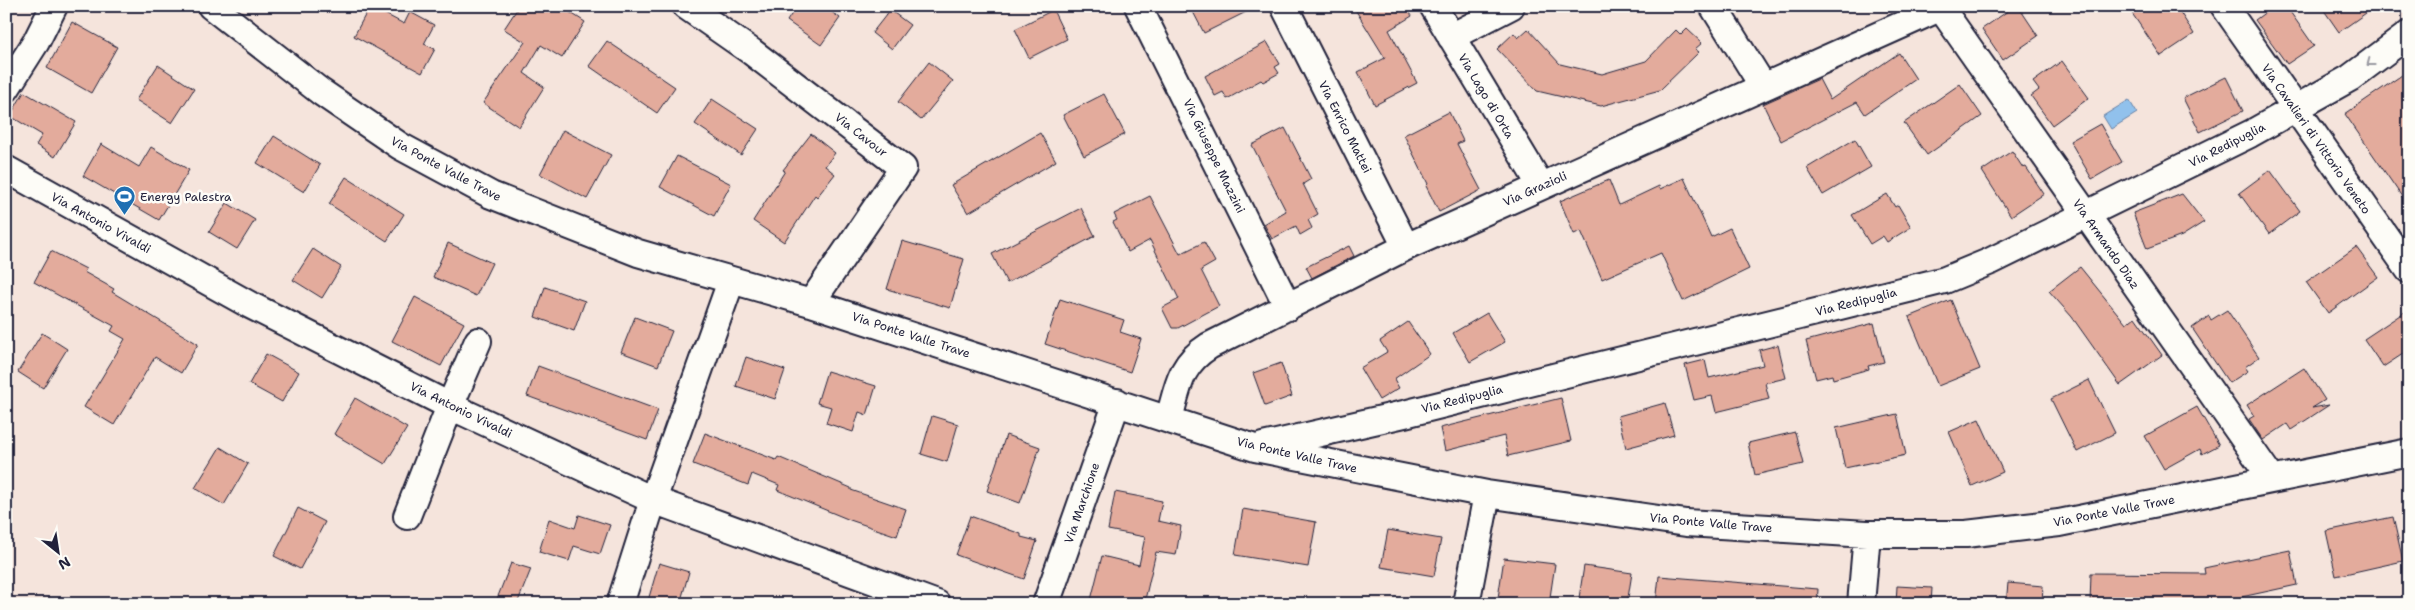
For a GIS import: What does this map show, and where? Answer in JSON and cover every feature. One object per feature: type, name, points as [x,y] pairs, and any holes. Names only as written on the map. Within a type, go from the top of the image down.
[{"type":"street","points":[[6,89],[36,42],[54,6]]},
{"type":"street","name":"Via Ponte Valle Trave","points":[[211,6],[321,92],[400,146],[491,195],[638,253],[811,303],[1255,448],[1487,494],[1686,523],[1867,534],[1966,534],[2059,523],[2409,452]]},
{"type":"street","name":"Via Cavour","points":[[686,6],[752,52],[903,168],[811,303]]},
{"type":"street","name":"Via Giuseppe Mazzini","points":[[1138,6],[1288,307]]},
{"type":"street","name":"Via Enrico Mattei","points":[[1284,6],[1406,247]]},
{"type":"street","name":"Via Lago di Orta","points":[[1433,6],[1541,186]]},
{"type":"street","points":[[1451,37],[1511,6]]},
{"type":"street","points":[[1714,6],[1762,86]]},
{"type":"street","name":"Via Cavalieri di Vittorio Veneto","points":[[2224,6],[2294,109],[2409,270]]},
{"type":"street","name":"Via Grazioli","points":[[1169,419],[1184,370],[1193,358],[1209,346],[1406,247],[1762,86],[1943,7]]},
{"type":"street","name":"Via Armando Diaz","points":[[1943,7],[2086,215],[2272,479]]},
{"type":"street","name":"Via Redipuglia","points":[[1255,448],[1404,414],[1945,280],[1991,261],[2250,134],[2350,78],[2409,34]]},
{"type":"street","name":"Via Antonio Vivaldi","points":[[6,168],[250,305],[450,406],[653,500],[936,604]]},
{"type":"street","points":[[620,604],[653,500],[730,281]]},
{"type":"street","points":[[407,516],[450,406],[478,341]]},
{"type":"street","points":[[1184,370],[1190,411],[1200,430]]},
{"type":"street","name":"Via Marchione","points":[[1046,604],[1117,402]]},
{"type":"street","points":[[1466,604],[1487,494]]},
{"type":"street","points":[[1861,604],[1867,534]]},
{"type":"water","points":[[2129,100],[2137,113],[2111,129],[2103,116]]},
{"type":"building","points":[[370,6],[404,24],[410,12],[434,25],[424,44],[435,49],[422,73],[354,36]]},
{"type":"building","points":[[519,6],[560,6],[585,22],[562,58],[541,45],[524,73],[544,87],[519,127],[483,103],[525,42],[504,29]]},
{"type":"building","points":[[797,6],[823,6],[840,18],[821,45],[787,21]]},
{"type":"building","points":[[1190,6],[1258,6],[1204,33]]},
{"type":"building","points":[[1353,6],[1406,6],[1412,16],[1389,30],[1417,83],[1375,105],[1358,72],[1385,58]]},
{"type":"building","points":[[2015,6],[2018,6],[2038,36],[2003,60],[1982,29]]},
{"type":"building","points":[[2127,6],[2176,6],[2194,34],[2161,56]]},
{"type":"building","points":[[2274,6],[2286,6],[2314,46],[2287,64],[2255,20]]},
{"type":"building","points":[[2321,6],[2376,6],[2339,32]]},
{"type":"building","points":[[890,10],[910,25],[892,49],[872,33]]},
{"type":"building","points":[[1053,10],[1067,39],[1029,58],[1015,29]]},
{"type":"building","points":[[72,22],[117,47],[91,93],[47,68]]},
{"type":"building","points":[[1528,29],[1560,64],[1602,74],[1646,61],[1676,30],[1681,35],[1687,29],[1702,43],[1695,49],[1699,52],[1660,90],[1601,106],[1537,91],[1497,49],[1514,33],[1518,38]]},
{"type":"building","points":[[607,41],[675,87],[657,113],[589,66]]},
{"type":"building","points":[[1267,42],[1280,64],[1275,67],[1279,73],[1263,82],[1261,80],[1227,99],[1223,92],[1215,96],[1205,76]]},
{"type":"building","points":[[1899,53],[1916,79],[1865,114],[1857,102],[1781,141],[1763,104],[1819,79],[1830,100]]},
{"type":"building","points":[[2062,61],[2089,98],[2052,125],[2031,96],[2039,90],[2033,82]]},
{"type":"building","points":[[929,62],[953,81],[921,120],[898,102]]},
{"type":"building","points":[[158,65],[194,89],[172,123],[136,100]]},
{"type":"building","points":[[2402,75],[2409,86],[2409,207],[2345,114]]},
{"type":"building","points":[[2226,77],[2243,111],[2200,132],[2183,98]]},
{"type":"building","points":[[1960,84],[1982,116],[1927,155],[1904,123]]},
{"type":"building","points":[[24,92],[76,122],[55,157],[36,145],[42,135],[10,116]]},
{"type":"building","points":[[1104,94],[1125,134],[1084,156],[1063,115]]},
{"type":"building","points":[[712,99],[758,129],[741,155],[695,124]]},
{"type":"building","points":[[1449,112],[1463,141],[1457,144],[1481,190],[1439,212],[1426,186],[1428,184],[1404,135]]},
{"type":"building","points":[[2100,124],[2122,162],[2092,179],[2070,141]]},
{"type":"building","points":[[1285,128],[1311,179],[1303,184],[1318,214],[1308,220],[1312,228],[1300,235],[1296,226],[1272,239],[1264,224],[1286,211],[1252,145]]},
{"type":"building","points":[[563,130],[611,155],[587,199],[540,174]]},
{"type":"building","points":[[1040,133],[1056,161],[968,213],[951,185]]},
{"type":"building","points":[[811,134],[835,153],[825,166],[835,174],[817,197],[815,195],[784,242],[753,221],[785,171],[783,170]]},
{"type":"building","points":[[274,136],[320,165],[304,192],[257,163]]},
{"type":"building","points":[[1855,139],[1871,167],[1823,195],[1807,168]]},
{"type":"building","points":[[101,144],[139,167],[151,147],[189,170],[159,220],[83,176]]},
{"type":"building","points":[[2012,151],[2023,168],[2026,167],[2044,194],[2011,216],[1982,171]]},
{"type":"building","points":[[677,156],[731,184],[714,216],[660,187]]},
{"type":"building","points":[[2270,170],[2300,211],[2269,234],[2239,193]]},
{"type":"building","points":[[346,177],[404,214],[387,241],[329,204]]},
{"type":"building","points":[[1684,178],[1711,237],[1730,228],[1749,269],[1683,301],[1661,253],[1602,279],[1581,231],[1574,234],[1560,201],[1609,180],[1619,205],[1659,186],[1660,189]]},
{"type":"building","points":[[1887,194],[1895,207],[1898,205],[1911,227],[1887,242],[1883,236],[1870,244],[1852,215]]},
{"type":"building","points":[[2182,194],[2204,222],[2182,236],[2147,249],[2133,213]]},
{"type":"building","points":[[1150,196],[1180,254],[1204,242],[1215,262],[1201,270],[1219,306],[1178,328],[1172,328],[1162,308],[1179,299],[1150,240],[1128,252],[1113,222],[1117,220],[1114,214]]},
{"type":"building","points":[[227,203],[255,220],[237,249],[209,232]]},
{"type":"building","points":[[1081,208],[1095,236],[1007,283],[992,254]]},
{"type":"building","points":[[902,241],[964,259],[950,308],[887,289]]},
{"type":"building","points":[[448,243],[492,263],[476,296],[433,277]]},
{"type":"building","points":[[1349,246],[1354,256],[1312,278],[1306,267]]},
{"type":"building","points":[[2356,247],[2378,277],[2328,313],[2306,282]]},
{"type":"building","points":[[313,249],[341,267],[322,298],[293,280]]},
{"type":"building","points":[[51,251],[86,269],[84,272],[114,289],[112,292],[198,344],[181,373],[155,357],[114,425],[84,407],[125,339],[111,331],[114,326],[34,282]]},
{"type":"building","points":[[2080,267],[2126,324],[2135,317],[2162,355],[2120,385],[2072,317],[2049,291]]},
{"type":"building","points":[[545,287],[585,301],[574,331],[535,317]]},
{"type":"building","points":[[415,297],[464,323],[441,366],[392,341]]},
{"type":"building","points":[[1060,299],[1124,320],[1120,332],[1141,339],[1130,372],[1045,344]]},
{"type":"building","points":[[1951,300],[1980,369],[1938,386],[1909,317]]},
{"type":"building","points":[[2409,309],[2409,350],[2383,367],[2364,339]]},
{"type":"building","points":[[2227,310],[2259,357],[2245,367],[2248,371],[2229,383],[2192,328],[2209,316],[2211,320]]},
{"type":"building","points":[[1487,313],[1505,342],[1470,362],[1453,333]]},
{"type":"building","points":[[635,317],[672,331],[658,366],[621,352]]},
{"type":"building","points":[[1408,322],[1430,354],[1394,379],[1399,388],[1379,400],[1360,368],[1387,352],[1380,341]]},
{"type":"building","points":[[1874,323],[1884,362],[1868,366],[1869,369],[1833,379],[1832,375],[1816,379],[1806,341]]},
{"type":"building","points":[[42,333],[67,349],[43,388],[18,372]]},
{"type":"building","points":[[1778,345],[1786,378],[1765,383],[1769,399],[1716,412],[1712,396],[1694,400],[1685,365],[1705,360],[1709,378],[1763,365],[1759,350]]},
{"type":"building","points":[[266,354],[299,372],[282,402],[249,384]]},
{"type":"building","points":[[746,357],[785,370],[775,399],[736,386]]},
{"type":"building","points":[[1281,363],[1292,396],[1265,406],[1253,373]]},
{"type":"building","points":[[538,366],[658,410],[647,440],[527,396]]},
{"type":"building","points":[[2304,368],[2325,400],[2312,408],[2329,405],[2291,430],[2287,424],[2263,440],[2249,419],[2254,416],[2247,405]]},
{"type":"building","points":[[827,371],[876,386],[867,415],[859,412],[853,432],[826,423],[831,407],[817,403]]},
{"type":"building","points":[[2089,380],[2115,433],[2077,452],[2051,399]]},
{"type":"building","points":[[355,398],[407,428],[385,464],[334,434]]},
{"type":"building","points":[[1561,398],[1571,441],[1508,456],[1504,436],[1445,451],[1440,428]]},
{"type":"building","points":[[1665,403],[1674,435],[1626,448],[1618,416]]},
{"type":"building","points":[[2197,407],[2219,445],[2202,454],[2200,449],[2164,469],[2145,436]]},
{"type":"building","points":[[1897,414],[1906,455],[1845,468],[1836,428]]},
{"type":"building","points":[[932,416],[958,424],[947,462],[921,454]]},
{"type":"building","points":[[1979,419],[2003,472],[1972,486],[1949,432]]},
{"type":"building","points":[[1795,432],[1803,464],[1755,475],[1748,443]]},
{"type":"building","points":[[705,433],[776,460],[778,457],[851,488],[851,490],[906,509],[897,536],[850,520],[777,490],[779,485],[752,474],[748,485],[693,464]]},
{"type":"building","points":[[1006,435],[1040,447],[1020,503],[987,491]]},
{"type":"building","points":[[220,447],[248,464],[224,505],[195,488]]},
{"type":"building","points":[[1115,492],[1162,501],[1158,521],[1181,526],[1176,555],[1156,552],[1144,604],[1090,604],[1102,556],[1139,565],[1145,537],[1108,530]]},
{"type":"building","points":[[298,508],[325,522],[300,569],[274,556]]},
{"type":"building","points":[[1243,509],[1316,522],[1308,567],[1235,555]]},
{"type":"building","points":[[579,515],[610,525],[600,554],[574,546],[569,561],[539,552],[549,519],[575,528]]},
{"type":"building","points":[[970,516],[1021,534],[1021,537],[1037,541],[1024,579],[956,555]]},
{"type":"building","points":[[2393,517],[2403,561],[2336,576],[2326,531]]},
{"type":"building","points":[[1388,530],[1441,539],[1434,576],[1381,567]]},
{"type":"building","points":[[2290,550],[2297,585],[2209,604],[2090,604],[2091,573],[2205,574],[2204,568]]},
{"type":"building","points":[[1504,558],[1555,564],[1549,604],[1498,598]]},
{"type":"building","points":[[511,563],[531,569],[517,604],[495,604]]},
{"type":"building","points":[[659,563],[689,572],[680,604],[647,604]]},
{"type":"building","points":[[1584,566],[1632,573],[1627,604],[1579,598]]},
{"type":"building","points":[[1659,576],[1818,589],[1817,604],[1656,604]]},
{"type":"building","points":[[2008,583],[2043,586],[2042,604],[2006,604]]},
{"type":"building","points":[[1897,586],[1932,588],[1931,604],[1896,604]]},
{"type":"place","name":"Energy Palestra","points":[[124,216]]}]
